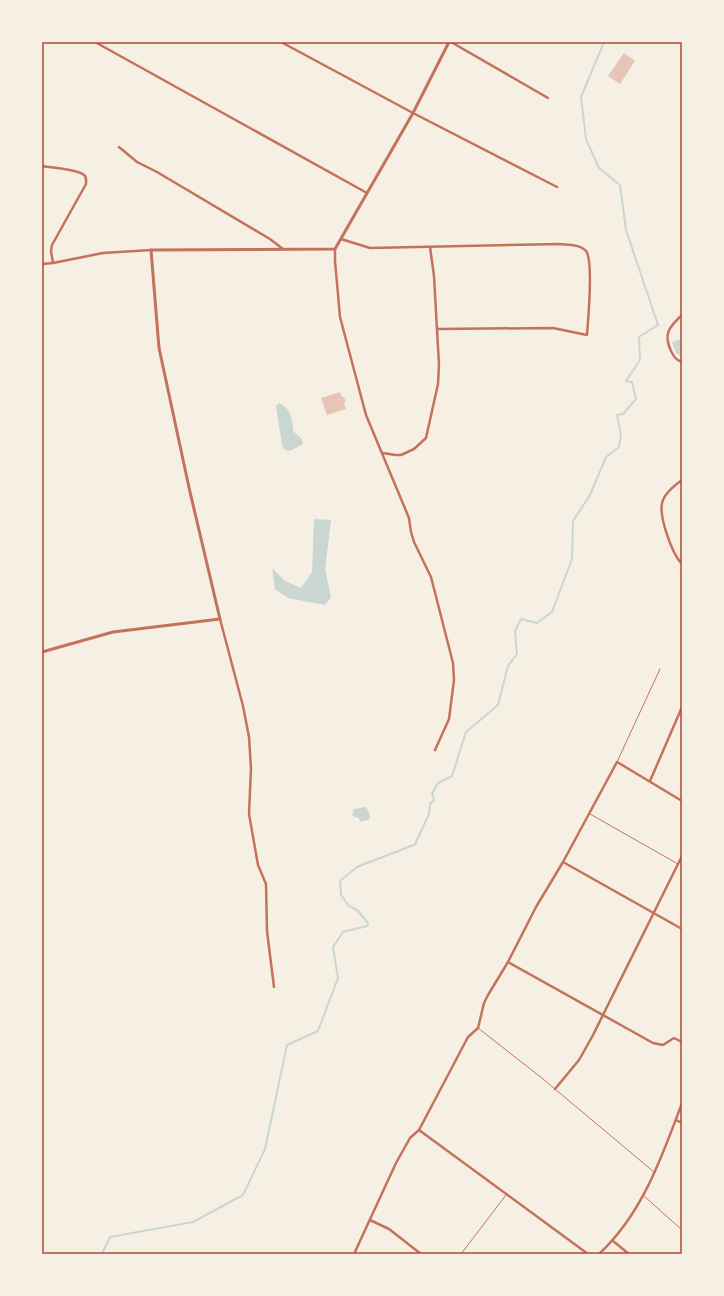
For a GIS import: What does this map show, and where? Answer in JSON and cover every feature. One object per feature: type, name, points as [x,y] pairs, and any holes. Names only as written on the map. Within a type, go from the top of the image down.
[{"type":"street","points":[[95,42],[367,193]]},
{"type":"street","points":[[281,42],[413,113],[557,187]]},
{"type":"street","points":[[435,750],[449,719],[454,680],[453,663],[431,577],[414,542],[409,518],[366,415],[340,317],[335,249],[413,113],[450,42],[548,98]]},
{"type":"street","points":[[119,147],[137,162],[157,172],[270,239],[283,250]]},
{"type":"street","points":[[42,166],[78,172],[84,175],[87,179],[86,184],[52,245],[51,251],[53,263]]},
{"type":"street","points":[[341,239],[370,248],[569,245],[584,249],[588,256],[590,277],[587,335],[554,328],[436,329]]},
{"type":"street","points":[[382,453],[401,455],[414,449],[426,438],[438,384],[439,365],[434,276],[430,247]]},
{"type":"street","points":[[42,264],[103,253],[151,250],[335,249]]},
{"type":"street","points":[[151,250],[159,348],[190,492],[250,738],[251,768],[249,814],[258,865],[266,884],[267,931],[274,987]]},
{"type":"street","points":[[682,316],[673,324],[667,337],[668,345],[674,358],[682,362]]},
{"type":"street","points":[[682,480],[674,486],[662,500],[661,505],[663,521],[675,554],[682,564]]},
{"type":"street","points":[[42,652],[113,632],[220,619]]},
{"type":"street","points":[[650,781],[682,707]]},
{"type":"street","points":[[354,1254],[396,1163],[410,1138],[419,1130],[468,1037],[478,1028],[484,1003],[508,962],[536,907],[563,862],[617,762],[682,801]]},
{"type":"street","points":[[555,1089],[579,1060],[592,1037],[682,856]]},
{"type":"street","points":[[563,862],[682,929]]},
{"type":"street","points":[[508,962],[659,1045],[666,1044],[674,1038],[682,1042]]},
{"type":"street","points":[[599,1254],[613,1241],[644,1195],[655,1172],[682,1103]]},
{"type":"street","points":[[676,1120],[682,1122]]},
{"type":"street","points":[[419,1130],[588,1254]]},
{"type":"street","points":[[370,1220],[389,1229],[421,1254]]},
{"type":"street","points":[[613,1241],[629,1254]]},
{"type":"lane","points":[[617,762],[660,669]]},
{"type":"lane","points":[[589,814],[678,864]]},
{"type":"lane","points":[[478,1028],[555,1089],[655,1172]]},
{"type":"lane","points":[[461,1254],[506,1194]]},
{"type":"lane","points":[[644,1195],[682,1230]]},
{"type":"shaded area","points":[[682,339],[682,357],[676,353],[672,342]]},
{"type":"shaded area","points":[[279,403],[286,408],[290,414],[293,431],[302,439],[303,444],[290,451],[285,450],[282,445],[276,406]]},
{"type":"shaded area","points":[[314,519],[331,520],[325,569],[331,597],[325,605],[288,598],[275,589],[272,568],[285,581],[301,588],[312,572]]},
{"type":"shaded area","points":[[366,807],[370,815],[370,819],[360,822],[359,818],[352,815],[354,809]]},
{"type":"building","points":[[624,53],[635,61],[620,84],[608,76]]},
{"type":"building","points":[[340,392],[346,402],[344,403],[346,409],[327,415],[321,398]]},
{"type":"waterway","points":[[102,1254],[110,1237],[193,1222],[243,1195],[265,1149],[287,1045],[318,1031],[338,978],[333,947],[343,932],[367,926],[368,923],[357,910],[349,906],[341,895],[340,881],[357,867],[416,844],[429,814],[430,804],[434,800],[432,794],[438,783],[452,776],[466,732],[498,705],[508,666],[517,654],[515,631],[521,619],[537,623],[552,612],[572,559],[573,521],[590,495],[606,457],[619,447],[621,435],[617,415],[623,414],[636,399],[632,382],[626,381],[640,360],[639,337],[658,325],[626,230],[620,185],[599,168],[586,139],[581,97],[604,42]]}]
